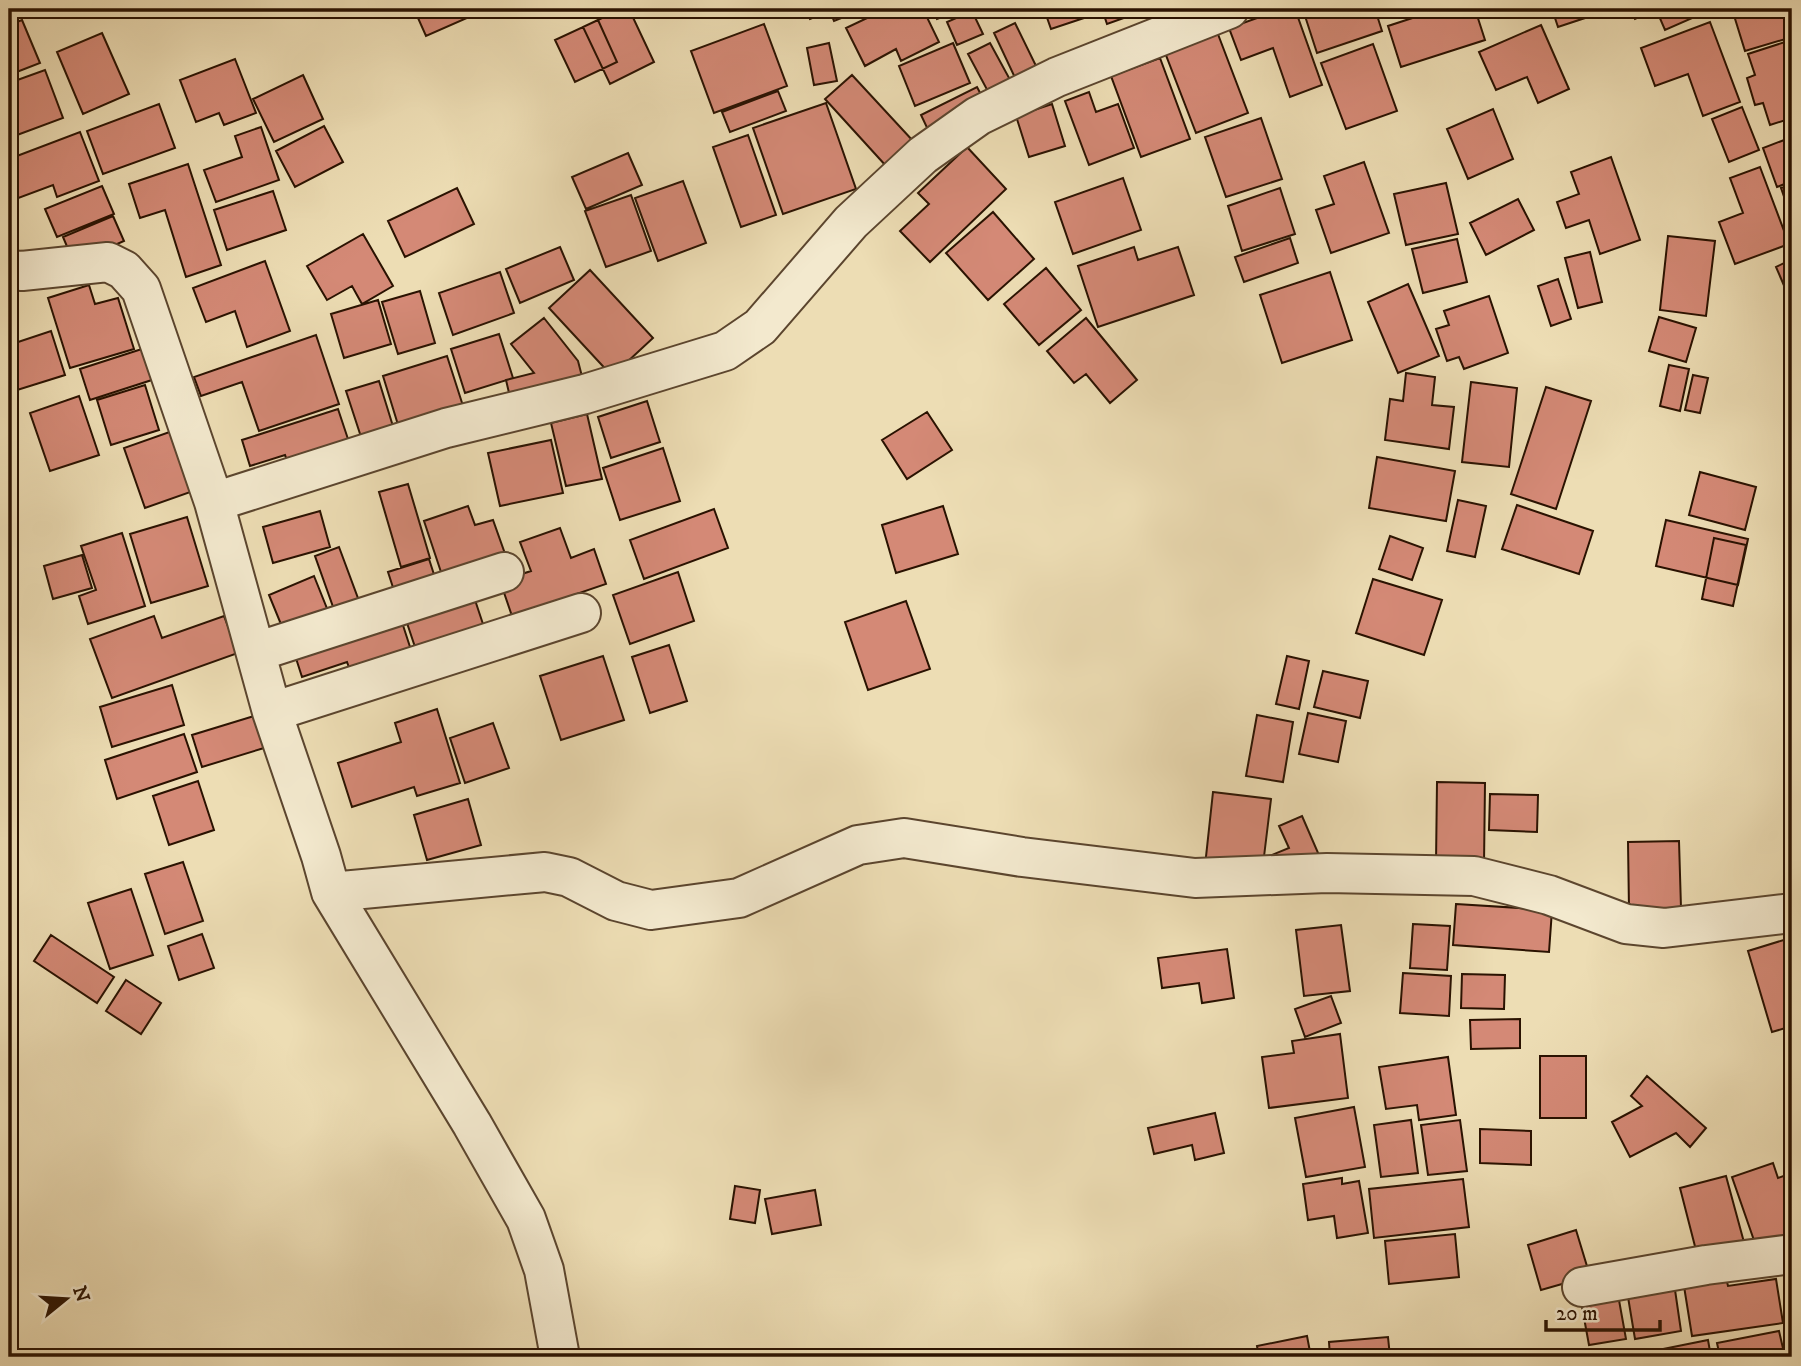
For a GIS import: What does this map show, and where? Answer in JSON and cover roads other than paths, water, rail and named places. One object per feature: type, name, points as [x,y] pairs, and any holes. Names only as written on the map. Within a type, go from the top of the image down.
[{"type":"street","points":[[214,502],[446,428],[585,394],[725,351],[760,327],[850,222],[923,155],[978,116],[1057,76],[1229,9]]},
{"type":"street","points":[[9,270],[108,262],[124,270],[141,289],[214,502],[272,712],[331,891],[472,1124],[526,1219],[544,1270],[560,1357]]},
{"type":"street","points":[[256,652],[505,572]]},
{"type":"street","points":[[272,712],[580,613]]},
{"type":"street","points":[[331,891],[545,872],[569,877],[616,901],[652,910],[739,898],[858,845],[904,838],[1022,857],[1195,878],[1326,873],[1474,876],[1549,895],[1626,924],[1664,928],[1792,913]]},
{"type":"street","points":[[1582,1287],[1706,1265],[1792,1254]]}]
